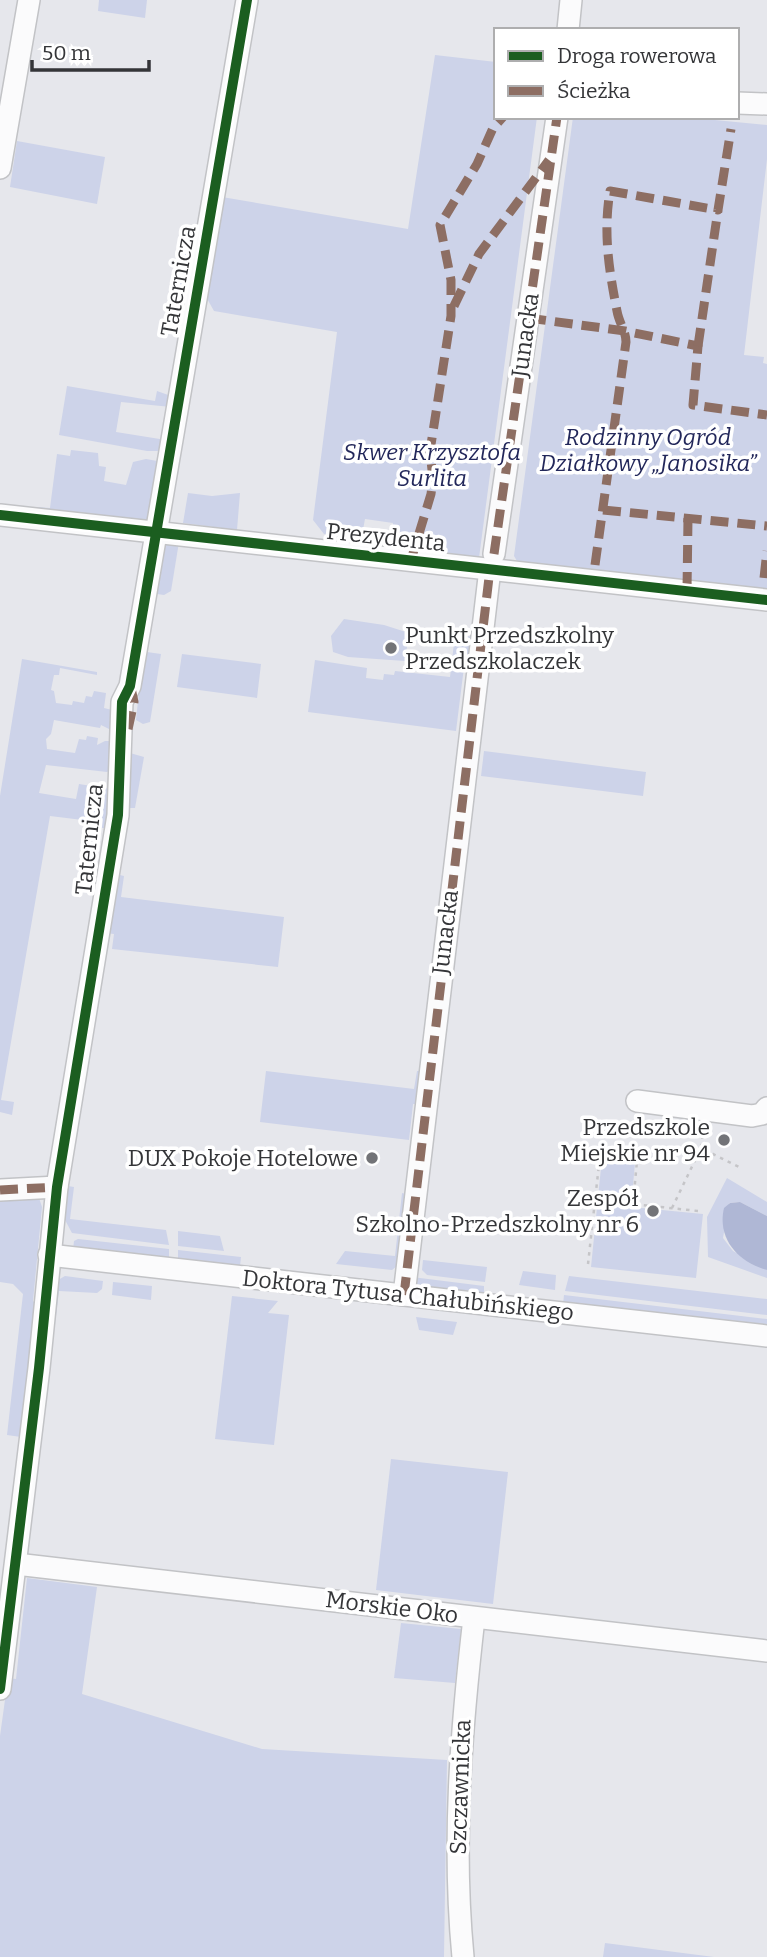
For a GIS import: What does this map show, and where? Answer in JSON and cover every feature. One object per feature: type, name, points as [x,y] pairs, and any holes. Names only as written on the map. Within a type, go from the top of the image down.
[{"type":"street","points":[[0,169],[29,0]]},
{"type":"street","name":"Taternicza","points":[[0,1689],[57,1188],[115,834],[122,737],[131,721],[134,702],[130,686],[247,0]]},
{"type":"street","points":[[568,28],[571,0]]},
{"type":"street","points":[[739,103],[767,104]]},
{"type":"street","name":"Junacka","points":[[404,1295],[491,565],[557,119]]},
{"type":"street","name":"Prezydenta","points":[[0,515],[491,565],[767,600]]},
{"type":"street","points":[[637,1101],[752,1116],[762,1114],[767,1108]]},
{"type":"street","points":[[0,1190],[57,1188]]},
{"type":"street","name":"Doktora Tytusa Chałubińskiego","points":[[49,1255],[767,1336]]},
{"type":"street","name":"Morskie Oko","points":[[16,1564],[333,1598],[474,1618],[767,1651]]},
{"type":"street","name":"Szczawnicka","points":[[463,1957],[457,1861],[458,1791],[474,1618]]},
{"type":"path","points":[[672,1208],[701,1148],[706,1110]]},
{"type":"path","points":[[588,1264],[601,1146],[638,1150],[633,1204],[698,1211]]},
{"type":"path","points":[[701,1148],[741,1168]]},
{"type":"green space","points":[[99,0],[147,0],[145,18],[98,11]]},
{"type":"green space","name":"Skwer Krzysztofa Surlita","points":[[435,55],[494,62],[494,119],[537,119],[479,558],[391,548],[393,523],[365,519],[361,540],[324,534],[313,520],[337,332],[214,311],[205,295],[222,197],[408,229]]},
{"type":"green space","name":"Rodzinny Ogród Działkowy „Janosika”","points":[[573,119],[705,119],[767,125],[767,159],[744,355],[764,357],[763,363],[767,364],[767,590],[517,561],[514,556]]},
{"type":"green space","points":[[17,141],[105,157],[97,204],[10,187]]},
{"type":"green space","points":[[183,238],[199,242],[191,292],[174,291]]},
{"type":"green space","points":[[67,386],[155,401],[157,391],[171,396],[171,407],[121,402],[116,432],[166,440],[165,451],[147,451],[59,435]]},
{"type":"green space","points":[[71,450],[98,453],[99,466],[106,467],[104,481],[126,485],[133,462],[146,459],[163,462],[148,523],[35,514],[36,507],[50,508],[57,454],[70,456]]},
{"type":"green space","points":[[188,493],[212,496],[240,493],[237,530],[183,523]]},
{"type":"green space","points":[[179,542],[171,591],[164,595],[157,594],[154,591],[163,546]]},
{"type":"green space","points":[[344,619],[384,625],[409,633],[405,661],[348,657],[333,652],[331,636]]},
{"type":"green space","points":[[455,635],[475,637],[471,667],[464,667],[456,731],[308,712],[315,660],[367,668],[366,678],[383,680],[384,674],[394,675],[395,671],[450,677]]},
{"type":"green space","points":[[143,654],[161,654],[150,722],[143,724],[136,720]]},
{"type":"green space","points":[[182,654],[261,664],[257,698],[177,687]]},
{"type":"green space","points":[[22,659],[97,672],[97,675],[60,668],[59,675],[54,675],[51,690],[54,691],[56,703],[84,703],[86,696],[92,697],[94,691],[106,693],[104,708],[116,711],[113,731],[101,725],[100,728],[54,720],[51,734],[46,739],[47,749],[75,753],[79,739],[86,740],[87,736],[98,738],[97,745],[113,741],[110,770],[107,772],[46,765],[39,793],[76,799],[79,784],[110,789],[109,828],[98,828],[99,822],[50,816],[1,1100],[14,1102],[12,1115],[0,1112],[0,796]]},
{"type":"green space","points":[[484,751],[646,772],[643,796],[481,776]]},
{"type":"green space","points":[[130,753],[144,757],[135,808],[128,808]]},
{"type":"green space","points":[[115,874],[124,876],[121,897],[284,917],[278,967],[112,949],[114,934],[105,933]]},
{"type":"green space","points":[[266,1071],[414,1089],[417,1071],[421,1071],[420,1104],[413,1104],[409,1140],[260,1122]]},
{"type":"green space","points":[[603,1148],[636,1152],[631,1207],[703,1214],[696,1278],[591,1267]]},
{"type":"green space","points":[[727,1178],[767,1202],[767,1216],[740,1202],[729,1203],[723,1238],[733,1251],[767,1270],[767,1278],[708,1257],[707,1217]]},
{"type":"green space","points":[[68,1186],[74,1187],[70,1219],[166,1230],[169,1245],[72,1233],[64,1218]]},
{"type":"green space","points":[[402,1193],[406,1194],[404,1247],[399,1250],[397,1266],[392,1270],[336,1264],[345,1251],[395,1256]]},
{"type":"green space","points":[[38,1195],[42,1207],[33,1301],[38,1306],[21,1437],[7,1435],[23,1294],[13,1284],[0,1282],[0,1196]]},
{"type":"green space","points":[[178,1231],[220,1236],[224,1251],[178,1246]]},
{"type":"green space","points":[[78,1239],[169,1249],[169,1258],[73,1250],[74,1241]]},
{"type":"green space","points":[[178,1250],[241,1257],[240,1266],[178,1262]]},
{"type":"green space","points":[[423,1260],[487,1267],[485,1282],[427,1275],[422,1270]]},
{"type":"green space","points":[[523,1271],[556,1275],[555,1290],[519,1285]]},
{"type":"green space","points":[[65,1276],[103,1281],[102,1289],[97,1293],[59,1291],[50,1365],[47,1365],[58,1280]]},
{"type":"green space","points":[[569,1276],[767,1299],[767,1315],[565,1291]]},
{"type":"green space","points":[[412,1277],[484,1286],[484,1294],[418,1287]]},
{"type":"green space","points":[[113,1282],[152,1286],[151,1300],[112,1295]]},
{"type":"green space","points":[[564,1295],[767,1319],[767,1330],[563,1304]]},
{"type":"green space","points":[[232,1296],[278,1301],[268,1313],[289,1315],[274,1445],[215,1439]]},
{"type":"green space","points":[[416,1317],[457,1322],[453,1335],[419,1330]]},
{"type":"green space","points":[[391,1459],[508,1472],[493,1604],[376,1590]]},
{"type":"green space","points":[[27,1578],[97,1587],[82,1694],[262,1749],[447,1760],[444,1957],[0,1957],[0,1736],[8,1678],[16,1679]]},
{"type":"green space","points":[[401,1623],[461,1629],[455,1683],[394,1678]]},
{"type":"green space","points":[[605,1943],[714,1957],[603,1957]]},
{"type":"shaded area","points":[[740,1202],[767,1216],[767,1270],[738,1255],[727,1239],[724,1208],[730,1203]]},
{"type":"marked path","points":[[411,560],[431,494],[433,479],[430,451],[451,316],[451,280],[440,225],[477,164],[493,128],[501,119]]},
{"type":"marked path","points":[[494,554],[557,119]]},
{"type":"marked path","points":[[595,565],[626,342],[609,266],[607,222],[610,191],[718,210],[731,129]]},
{"type":"marked path","points":[[454,306],[479,254],[549,160]]},
{"type":"marked path","points":[[698,346],[718,210]]},
{"type":"marked path","points":[[528,318],[625,331],[698,346],[693,405],[767,415]]},
{"type":"marked path","points":[[603,510],[767,526]]},
{"type":"marked path","points":[[687,590],[688,518]]},
{"type":"marked path","points":[[764,578],[767,551]]},
{"type":"marked path","points":[[404,1295],[490,569]]},
{"type":"marked path","points":[[128,729],[134,702],[131,688]]},
{"type":"marked path","points":[[0,1190],[57,1187]]},
{"type":"cycle path","points":[[0,1689],[39,1368],[57,1187],[118,815],[122,702],[130,686],[247,0]]},
{"type":"cycle path","points":[[0,515],[767,600]]},
{"type":"place","name":"Punkt Przedszkolny Przedszkolaczek","points":[[391,648]]},
{"type":"place","name":"Przedszkole Miejskie nr 94","points":[[724,1140]]},
{"type":"place","name":"DUX Pokoje Hotelowe","points":[[372,1158]]},
{"type":"place","name":"Zespół Szkolno-Przedszkolny nr 6","points":[[653,1211]]}]
